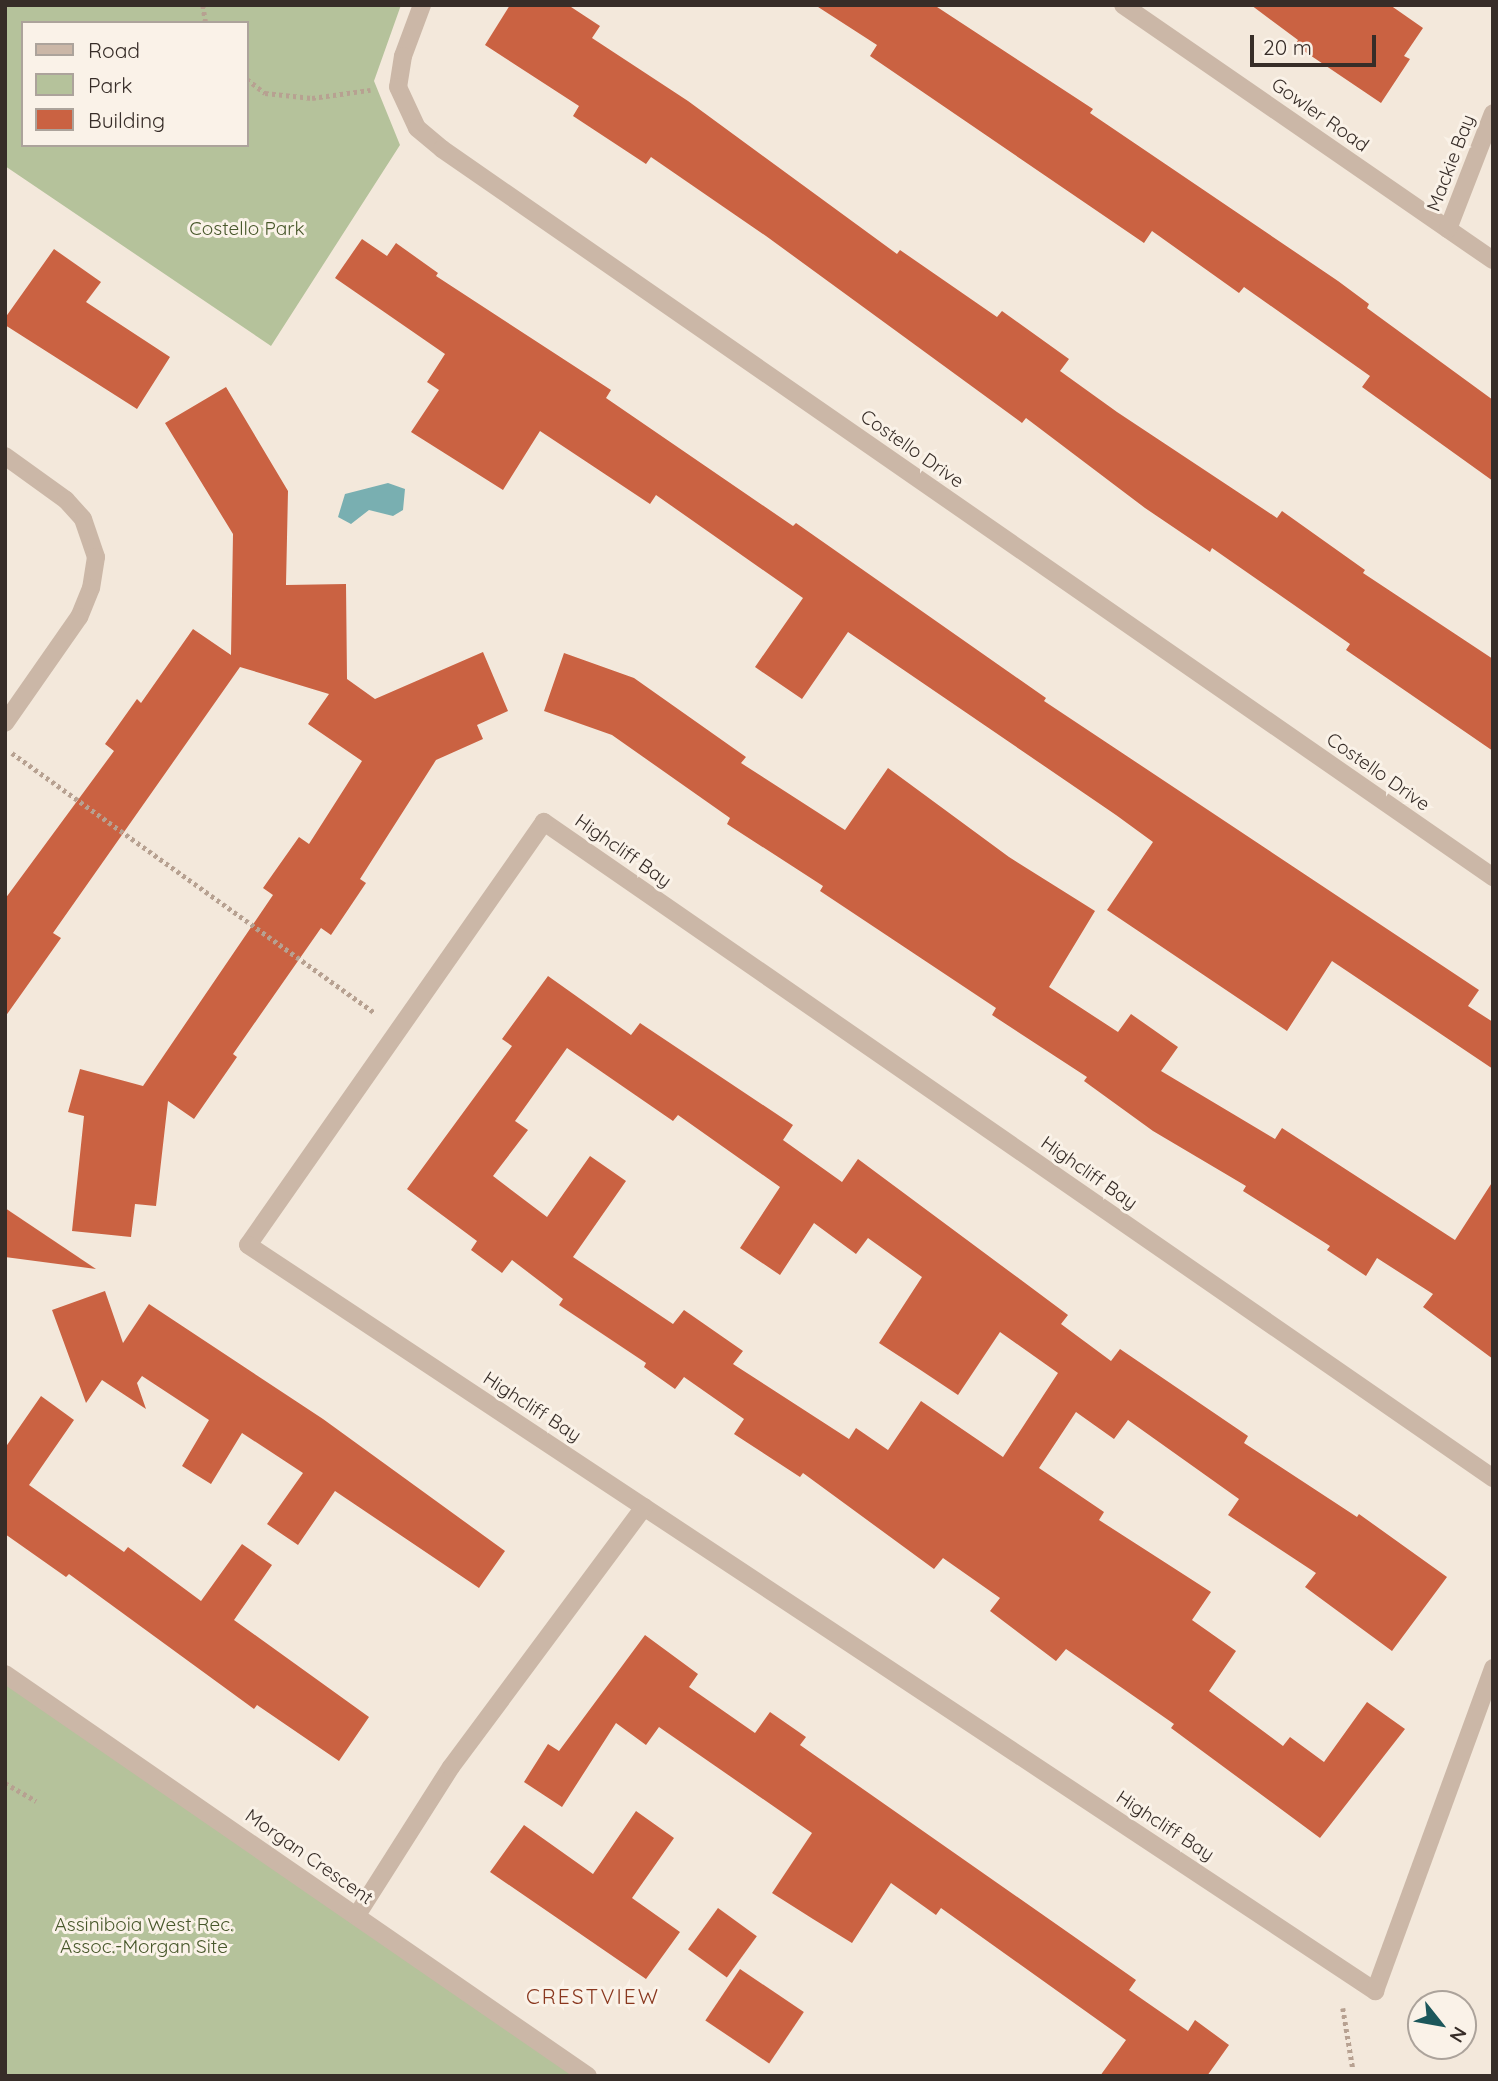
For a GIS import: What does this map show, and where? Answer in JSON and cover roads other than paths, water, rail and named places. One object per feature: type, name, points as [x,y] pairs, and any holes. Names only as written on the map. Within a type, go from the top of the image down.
[{"type":"street","name":"Costello Drive","points":[[422,5],[403,56],[398,87],[418,128],[442,149],[1493,877]]},
{"type":"street","name":"Gowler Road","points":[[1123,5],[1493,260]]},
{"type":"street","name":"Mackie Bay","points":[[1448,229],[1493,113]]},
{"type":"street","points":[[5,456],[66,500],[83,519],[96,557],[91,588],[79,617],[5,723]]},
{"type":"street","name":"Highcliff Bay","points":[[1493,1478],[544,822],[248,1245],[1375,1991],[1493,1668]]},
{"type":"street","points":[[357,1915],[451,1767],[644,1507]]},
{"type":"street","name":"Morgan Crescent","points":[[5,1674],[588,2076]]},
{"type":"water","points":[[388,483],[405,489],[403,510],[393,516],[369,510],[351,524],[338,517],[345,494]]},
{"type":"district","name":"CRESTVIEW","points":[[593,1996]]},
{"type":"park label","name":"Costello Park","points":[[247,229]]},
{"type":"park label","name":"Assiniboia West Rec. Assoc.-Morgan Site","points":[[144,1936]]}]
